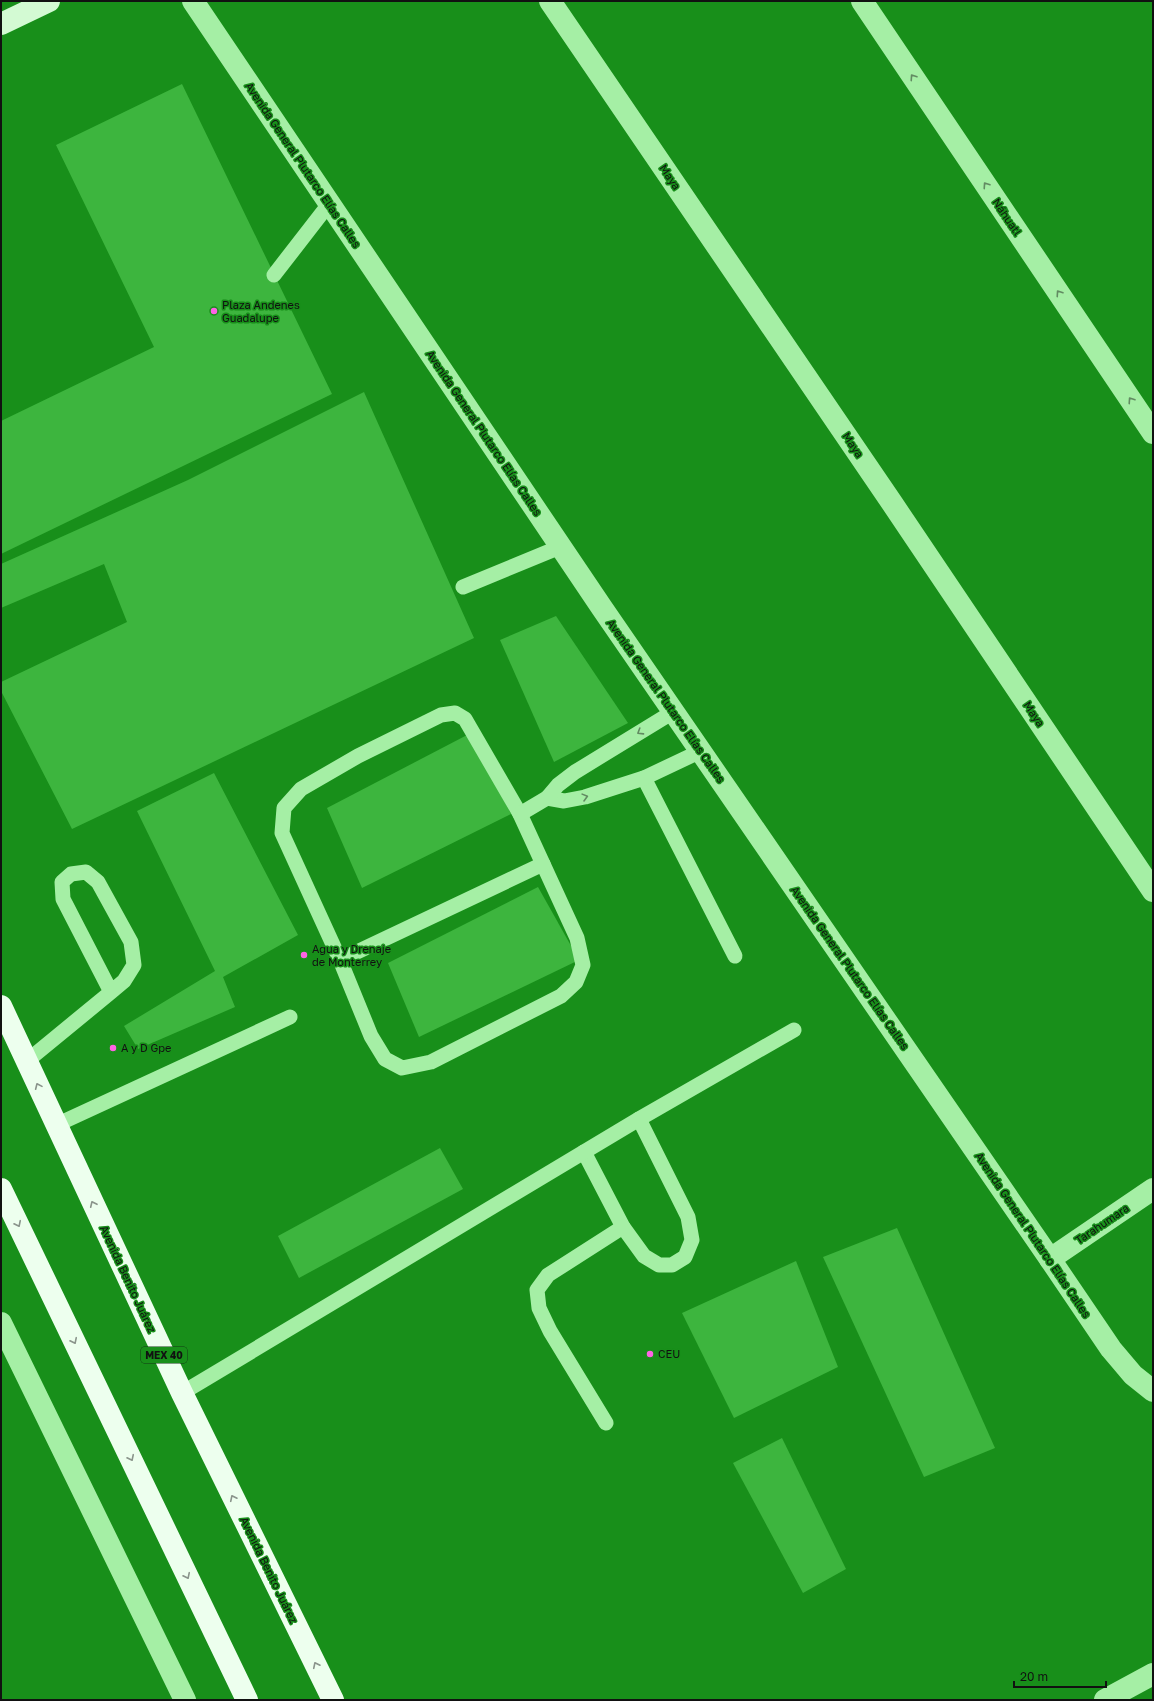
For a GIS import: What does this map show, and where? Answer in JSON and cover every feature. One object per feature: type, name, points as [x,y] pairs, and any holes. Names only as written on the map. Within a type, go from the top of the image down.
[{"type":"main road","points":[[1,24],[49,1]]},
{"type":"main road","name":"Avenida Benito Juárez","points":[[1,1006],[182,1393],[333,1700]]},
{"type":"main road","points":[[1,1189],[247,1700]]},
{"type":"street","name":"Avenida General Plutarco Elías Calles","points":[[193,1],[560,547],[1111,1349],[1134,1375],[1153,1391]]},
{"type":"street","name":"Maya","points":[[550,1],[897,510],[1153,891]]},
{"type":"street","name":"Náhuatl","points":[[862,1],[1153,433]]},
{"type":"street","name":"Tarahumara","points":[[1050,1259],[1153,1189]]},
{"type":"street","points":[[1,1323],[185,1700]]},
{"type":"street","points":[[1105,1700],[1153,1674]]},
{"type":"lane","points":[[274,275],[329,204]]},
{"type":"lane","points":[[464,587],[560,547]]},
{"type":"lane","points":[[520,814],[547,798],[558,785],[575,772],[673,712]]},
{"type":"lane","points":[[455,713],[465,719],[520,814],[576,938],[583,965],[576,982],[561,996],[431,1062],[402,1068],[385,1059],[371,1036],[340,960],[282,833],[284,808],[301,789],[358,756],[441,715],[455,713]]},
{"type":"lane","points":[[547,798],[564,801],[585,797],[644,778],[701,751]]},
{"type":"lane","points":[[644,778],[734,956]]},
{"type":"lane","points":[[340,960],[543,864]]},
{"type":"lane","points":[[27,1062],[112,992],[124,981],[134,965],[131,942],[98,882],[86,872],[71,874],[62,882],[63,899],[112,992]]},
{"type":"lane","points":[[56,1125],[290,1017]]},
{"type":"lane","points":[[182,1393],[639,1119],[794,1030]]},
{"type":"lane","points":[[584,1152],[623,1227],[644,1256],[659,1265],[672,1265],[685,1257],[692,1240],[688,1217],[639,1119]]},
{"type":"lane","points":[[606,1423],[550,1331],[539,1308],[538,1290],[548,1275],[623,1227]]},
{"type":"building","name":"Plaza Andenes Guadalupe","points":[[182,84],[332,394],[1,554],[1,421],[154,347],[56,145]]},
{"type":"building","points":[[364,392],[474,638],[72,829],[1,691],[1,682],[127,622],[104,564],[1,608],[1,564],[188,480]]},
{"type":"building","points":[[556,616],[628,723],[554,762],[500,640]]},
{"type":"building","points":[[469,734],[511,814],[362,888],[327,808]]},
{"type":"building","points":[[214,773],[298,935],[223,977],[235,1007],[138,1049],[124,1026],[215,971],[137,811]]},
{"type":"building","points":[[538,887],[579,960],[419,1037],[388,963]]},
{"type":"building","points":[[440,1148],[463,1189],[299,1278],[278,1236]]},
{"type":"building","points":[[897,1228],[995,1448],[924,1477],[823,1257]]},
{"type":"building","points":[[796,1261],[838,1367],[734,1418],[682,1313]]},
{"type":"building","points":[[782,1438],[846,1569],[803,1593],[733,1463]]},
{"type":"place","name":"Plaza Andenes Guadalupe","points":[[214,311]]},
{"type":"place","name":"Agua y Drenaje de Monterrey","points":[[304,955]]},
{"type":"place","name":"A y D Gpe","points":[[113,1048]]},
{"type":"place","name":"CEU","points":[[650,1354]]}]
